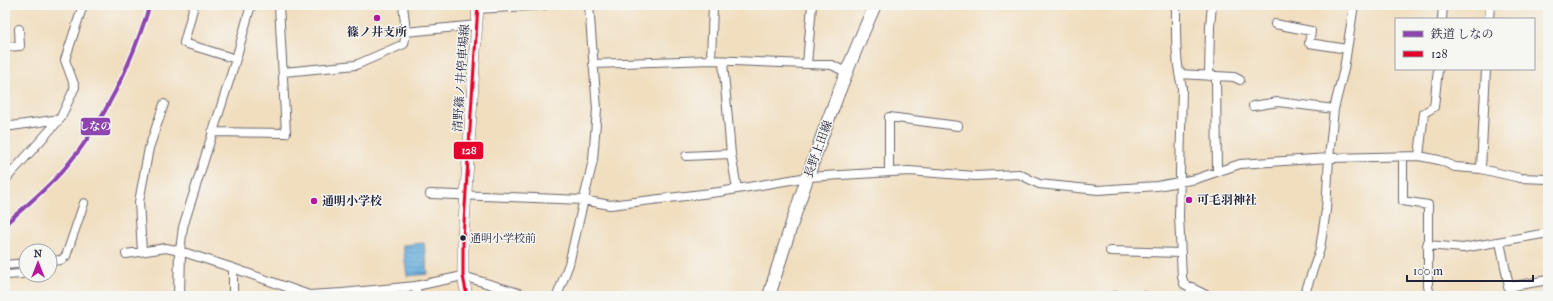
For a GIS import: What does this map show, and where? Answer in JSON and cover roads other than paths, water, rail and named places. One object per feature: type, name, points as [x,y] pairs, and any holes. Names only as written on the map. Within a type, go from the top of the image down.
[{"type":"main road","name":"長野上田線","points":[[769,296],[808,177],[847,73],[875,5]]},
{"type":"main road","name":"清野篠ノ井停車場線","points":[[467,296],[463,276],[463,238],[478,7]]},
{"type":"street","points":[[6,179],[60,119],[75,87],[65,60],[83,5]]},
{"type":"street","points":[[194,5],[184,43],[236,59]]},
{"type":"street","points":[[179,296],[180,251],[183,227],[236,59],[251,5]]},
{"type":"street","points":[[212,132],[286,133],[284,72],[279,5]]},
{"type":"street","points":[[284,72],[356,65],[404,44],[406,32],[403,5]]},
{"type":"street","points":[[478,7],[545,5]]},
{"type":"street","points":[[557,296],[570,264],[593,160],[597,109],[589,5]]},
{"type":"street","points":[[711,60],[713,5]]},
{"type":"street","points":[[806,64],[812,5]]},
{"type":"street","points":[[1176,5],[1176,38],[1179,74],[1182,86],[1179,182],[1181,253],[1184,284],[1208,296]]},
{"type":"street","points":[[1212,5],[1210,26],[1217,172]]},
{"type":"street","points":[[1304,296],[1320,249],[1326,210],[1334,109],[1344,68],[1354,5]]},
{"type":"street","points":[[1442,18],[1443,5]]},
{"type":"street","points":[[1489,18],[1490,5]]},
{"type":"street","points":[[1275,24],[1311,31],[1309,43],[1347,49]]},
{"type":"street","points":[[406,32],[477,25]]},
{"type":"street","points":[[5,47],[20,46],[19,29]]},
{"type":"street","points":[[593,64],[711,60],[723,62],[832,65],[847,73]]},
{"type":"street","points":[[723,62],[731,154],[737,189]]},
{"type":"street","points":[[1419,156],[1424,113],[1434,107],[1438,70]]},
{"type":"street","points":[[1481,169],[1486,70]]},
{"type":"street","points":[[1179,74],[1234,77],[1240,80]]},
{"type":"street","points":[[1253,106],[1278,102],[1334,109]]},
{"type":"street","points":[[142,251],[139,202],[149,148],[164,104]]},
{"type":"street","points":[[888,171],[889,116],[958,126]]},
{"type":"street","points":[[5,127],[60,119]]},
{"type":"street","points":[[686,156],[731,154]]},
{"type":"street","points":[[430,194],[583,200],[610,205],[667,199],[808,177],[853,175],[888,171],[909,171],[975,176],[1018,174],[1039,184],[1098,190],[1157,186],[1196,179],[1240,164],[1329,158],[1403,158],[1419,156],[1439,160],[1455,168],[1481,169],[1520,178],[1548,179]]},
{"type":"street","points":[[1403,158],[1402,201],[1428,205],[1427,245],[1428,286],[1430,296]]},
{"type":"street","points":[[5,168],[6,179]]},
{"type":"street","points":[[58,260],[62,260],[66,256],[84,203]]},
{"type":"street","points":[[1427,245],[1463,248],[1548,232]]},
{"type":"street","points":[[1500,242],[1511,296]]},
{"type":"street","points":[[126,254],[166,248],[180,251],[233,268],[307,295],[416,286],[463,276],[528,296]]},
{"type":"street","points":[[1110,251],[1181,253]]},
{"type":"street","points":[[5,265],[18,264]]},
{"type":"street","points":[[233,268],[234,296]]},
{"type":"street","points":[[5,275],[18,274]]},
{"type":"street","points":[[1508,287],[1548,280]]},
{"type":"street","points":[[416,286],[417,296]]},
{"type":"street","points":[[1189,296],[1192,287]]},
{"type":"street","points":[[1115,296],[1144,296]]},
{"type":"water","points":[[424,243],[428,274],[407,276],[403,245]]},
{"type":"rail line","name":"しなの","points":[[5,224],[58,176],[80,150],[93,131],[126,70],[150,5]]},
{"type":"place","name":"篠ノ井支所","points":[[377,18]]},
{"type":"place","name":"可毛羽神社","points":[[1189,200]]},
{"type":"place","name":"通明小学校","points":[[314,201]]},
{"type":"place","name":"通明小学校前","points":[[463,238]]}]
